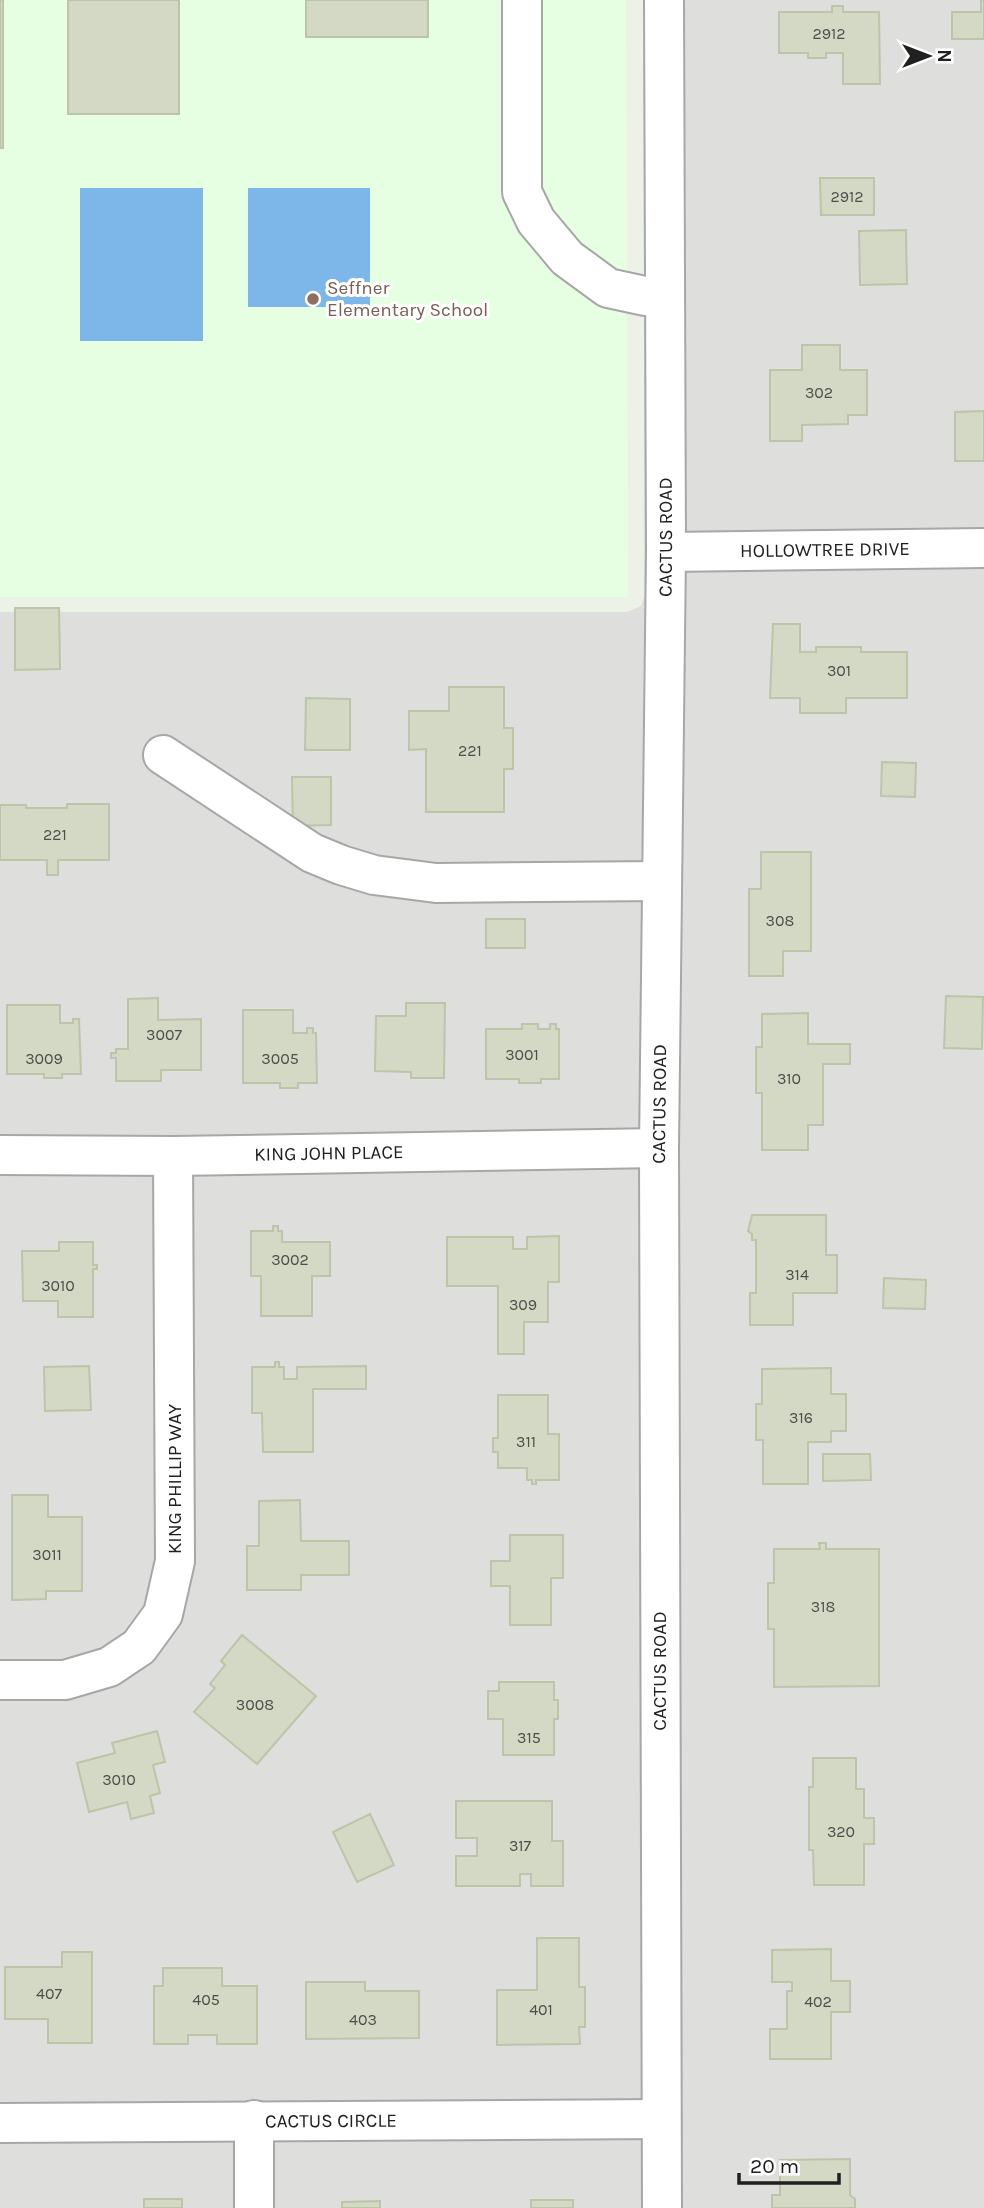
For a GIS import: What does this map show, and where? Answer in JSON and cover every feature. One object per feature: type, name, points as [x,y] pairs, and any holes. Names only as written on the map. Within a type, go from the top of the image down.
[{"type":"street","points":[[522,0],[522,192],[536,221],[567,258],[608,288],[645,296],[665,296]]},
{"type":"street","name":"CACTUS ROAD","points":[[662,2208],[659,1148],[666,552],[664,0]]},
{"type":"street","name":"HOLLOWTREE DRIVE","points":[[666,552],[984,548]]},
{"type":"street","points":[[163,755],[312,853],[374,875],[436,883],[662,881]]},
{"type":"street","name":"KING JOHN PLACE","points":[[0,1155],[173,1156],[659,1148]]},
{"type":"street","name":"KING PHILLIP WAY","points":[[0,1680],[65,1680],[109,1667],[139,1647],[163,1614],[175,1561],[173,1156]]},
{"type":"street","name":"CACTUS CIRCLE","points":[[0,2123],[661,2119]]},
{"type":"street","points":[[254,2120],[254,2208]]},
{"type":"shaded area","name":"Seffner Elementary School","points":[[0,0],[626,0],[628,597],[0,597]]},
{"type":"shaded area","points":[[683,0],[984,0],[984,531],[686,534]]},
{"type":"shaded area","points":[[644,36],[647,552],[640,1132],[173,1139],[0,1138],[0,612],[627,612],[641,606],[644,597]]},
{"type":"shaded area","points":[[80,188],[203,188],[203,341],[80,341]]},
{"type":"shaded area","points":[[248,188],[370,188],[370,307],[248,307]]},
{"type":"shaded area","points":[[984,565],[984,2208],[682,2208],[679,1148],[686,568]]},
{"type":"shaded area","points":[[640,1166],[642,2102],[0,2106],[0,1698],[65,1697],[194,1561],[193,1172]]},
{"type":"shaded area","points":[[0,1172],[154,1173],[155,1559],[145,1607],[124,1635],[100,1652],[62,1663],[0,1663]]},
{"type":"shaded area","points":[[642,2137],[642,2208],[274,2208],[273,2138]]},
{"type":"shaded area","points":[[235,2138],[235,2208],[0,2208],[0,2140]]},
{"type":"building","points":[[0,0],[3,0],[3,148],[0,148]]},
{"type":"building","points":[[68,0],[179,0],[179,114],[68,114]]},
{"type":"building","points":[[306,0],[428,0],[428,37],[306,37]]},
{"type":"building","points":[[981,0],[984,0],[984,39],[952,39],[952,12],[981,12]]},
{"type":"building","points":[[832,6],[843,6],[843,12],[879,12],[880,84],[843,84],[843,53],[826,53],[826,58],[808,58],[808,53],[779,53],[779,12],[832,12]]},
{"type":"building","points":[[820,178],[874,178],[874,215],[821,215]]},
{"type":"building","points":[[906,230],[907,284],[860,285],[859,231]]},
{"type":"building","points":[[802,345],[840,345],[840,370],[867,370],[867,415],[848,415],[848,424],[802,425],[802,441],[770,441],[770,370],[802,370]]},
{"type":"building","points":[[984,411],[984,461],[955,461],[955,412]]},
{"type":"building","points":[[15,608],[59,608],[60,669],[15,670]]},
{"type":"building","points":[[773,624],[800,624],[800,652],[816,652],[816,647],[861,647],[861,652],[907,652],[907,698],[846,698],[846,713],[800,713],[800,698],[770,698]]},
{"type":"building","points":[[449,687],[504,687],[504,728],[513,728],[513,769],[504,769],[504,812],[426,812],[426,749],[409,750],[409,711],[449,711]]},
{"type":"building","points":[[306,698],[350,699],[350,750],[305,750]]},
{"type":"building","points":[[882,762],[916,763],[915,797],[881,796]]},
{"type":"building","points":[[292,777],[331,777],[331,825],[293,826]]},
{"type":"building","points":[[67,804],[109,804],[109,860],[58,860],[58,875],[47,875],[47,860],[0,860],[0,805],[67,808]]},
{"type":"building","points":[[761,852],[811,852],[811,951],[783,951],[783,976],[749,976],[749,889],[761,889]]},
{"type":"building","points":[[486,919],[525,919],[525,948],[486,948]]},
{"type":"building","points":[[946,996],[983,997],[982,1049],[944,1048]]},
{"type":"building","points":[[158,998],[158,1020],[201,1019],[201,1070],[161,1070],[161,1081],[116,1081],[116,1058],[111,1058],[111,1053],[116,1053],[116,1049],[128,1049],[128,999]]},
{"type":"building","points":[[406,1003],[445,1003],[444,1078],[411,1078],[411,1072],[375,1071],[376,1016],[406,1016]]},
{"type":"building","points":[[7,1005],[60,1005],[60,1023],[73,1023],[73,1019],[79,1019],[81,1074],[44,1078],[44,1074],[7,1074]]},
{"type":"building","points":[[243,1010],[293,1010],[293,1033],[307,1033],[307,1028],[313,1028],[313,1033],[316,1033],[317,1083],[298,1083],[298,1088],[280,1088],[280,1083],[243,1083]]},
{"type":"building","points":[[808,1013],[808,1044],[850,1044],[850,1064],[823,1064],[823,1125],[808,1125],[808,1150],[762,1150],[762,1093],[756,1093],[756,1047],[762,1047],[762,1014]]},
{"type":"building","points":[[522,1024],[538,1024],[538,1029],[550,1029],[550,1024],[556,1024],[556,1029],[559,1029],[559,1079],[541,1079],[541,1083],[519,1083],[519,1079],[486,1079],[486,1029],[522,1029]]},
{"type":"building","points":[[752,1215],[826,1215],[826,1255],[837,1255],[837,1293],[793,1293],[793,1325],[750,1325],[750,1293],[756,1293],[756,1240],[752,1240],[752,1234],[748,1231]]},
{"type":"building","points":[[273,1226],[278,1226],[278,1231],[282,1231],[282,1242],[330,1242],[330,1276],[312,1276],[312,1316],[261,1316],[261,1276],[251,1276],[251,1231],[273,1231]]},
{"type":"building","points":[[559,1236],[559,1282],[548,1282],[548,1322],[524,1322],[524,1354],[498,1354],[498,1286],[447,1286],[447,1237],[513,1237],[513,1249],[527,1249],[527,1237]]},
{"type":"building","points":[[59,1242],[93,1242],[93,1265],[97,1265],[97,1269],[93,1269],[93,1317],[58,1317],[58,1301],[23,1301],[22,1251],[59,1251]]},
{"type":"building","points":[[884,1278],[926,1280],[925,1309],[883,1308]]},
{"type":"building","points":[[275,1362],[279,1362],[279,1367],[284,1367],[284,1379],[297,1379],[297,1367],[366,1366],[366,1389],[313,1389],[313,1452],[263,1452],[262,1413],[252,1413],[252,1367],[275,1367]]},
{"type":"building","points":[[89,1366],[91,1410],[45,1411],[44,1367]]},
{"type":"building","points":[[831,1368],[831,1394],[846,1394],[846,1431],[831,1431],[831,1442],[808,1442],[808,1484],[763,1484],[763,1440],[756,1440],[756,1404],[762,1404],[762,1369]]},
{"type":"building","points":[[498,1395],[548,1395],[548,1434],[559,1434],[559,1480],[536,1480],[536,1484],[532,1484],[532,1480],[527,1480],[527,1468],[498,1468],[498,1452],[493,1452],[493,1438],[498,1438]]},
{"type":"building","points":[[823,1454],[870,1454],[871,1480],[823,1481]]},
{"type":"building","points":[[12,1495],[48,1495],[48,1517],[82,1517],[82,1591],[46,1591],[46,1599],[12,1600]]},
{"type":"building","points":[[300,1500],[301,1541],[349,1541],[349,1575],[301,1575],[301,1590],[247,1590],[247,1546],[259,1546],[259,1501]]},
{"type":"building","points":[[510,1535],[563,1535],[563,1578],[551,1578],[551,1625],[510,1625],[510,1586],[491,1586],[491,1561],[510,1561]]},
{"type":"building","points":[[819,1543],[826,1543],[826,1549],[879,1549],[879,1686],[774,1687],[774,1629],[768,1629],[768,1583],[774,1583],[774,1549],[820,1549]]},
{"type":"building","points":[[242,1635],[316,1696],[257,1764],[194,1712],[215,1688],[210,1684],[225,1665],[221,1661]]},
{"type":"building","points":[[499,1682],[554,1682],[558,1719],[554,1719],[554,1755],[503,1755],[503,1719],[488,1719],[488,1691],[499,1691]]},
{"type":"building","points":[[157,1731],[165,1762],[153,1765],[160,1793],[150,1796],[154,1813],[131,1819],[127,1802],[89,1812],[77,1763],[115,1753],[112,1743]]},
{"type":"building","points":[[813,1758],[856,1758],[856,1789],[864,1789],[864,1818],[874,1818],[874,1844],[864,1844],[864,1885],[814,1885],[813,1850],[809,1850],[809,1787],[813,1787]]},
{"type":"building","points":[[456,1801],[552,1801],[552,1841],[563,1841],[563,1886],[531,1886],[531,1874],[520,1874],[520,1886],[456,1886],[456,1856],[477,1856],[477,1838],[456,1838]]},
{"type":"building","points":[[370,1814],[394,1865],[357,1882],[333,1832]]},
{"type":"building","points":[[537,1938],[579,1938],[579,1987],[585,1987],[585,2027],[579,2027],[580,2044],[497,2045],[497,1990],[537,1990]]},
{"type":"building","points":[[831,1949],[831,1981],[850,1981],[850,2012],[831,2012],[831,2059],[770,2059],[770,2029],[787,2029],[787,1991],[792,1991],[792,1982],[772,1982],[772,1950]]},
{"type":"building","points":[[62,1952],[92,1952],[92,2043],[48,2043],[48,2019],[5,2019],[5,1967],[62,1967]]},
{"type":"building","points":[[163,1968],[222,1968],[222,1986],[257,1986],[257,2044],[217,2044],[217,2035],[188,2035],[188,2044],[154,2044],[154,1986],[163,1986]]},
{"type":"building","points":[[306,1982],[365,1982],[365,1991],[419,1991],[419,2038],[306,2039]]},
{"type":"building","points":[[850,2159],[850,2195],[855,2199],[855,2208],[772,2208],[772,2195],[780,2195],[780,2160]]},
{"type":"building","points":[[144,2199],[182,2199],[182,2208],[144,2208]]},
{"type":"building","points":[[531,2200],[573,2200],[573,2208],[531,2208]]},
{"type":"building","points":[[380,2201],[380,2208],[342,2208],[342,2202]]},
{"type":"place","name":"Seffner Elementary School","points":[[313,299]]}]
